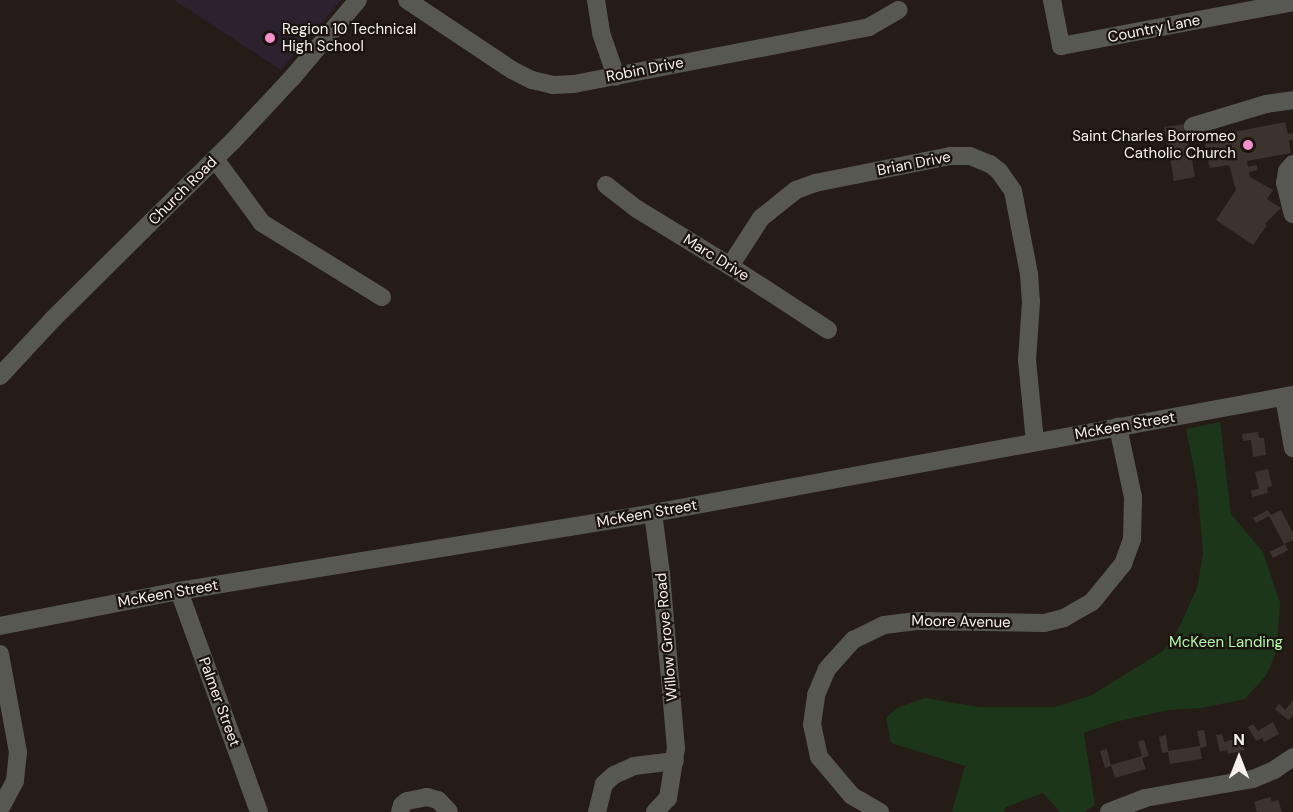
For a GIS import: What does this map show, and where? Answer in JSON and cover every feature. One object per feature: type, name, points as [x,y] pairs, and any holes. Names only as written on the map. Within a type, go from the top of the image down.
[{"type":"street","name":"Church Road","points":[[0,376],[52,320],[215,159],[292,78],[358,0]]},
{"type":"street","name":"Robin Drive","points":[[407,0],[512,70],[532,80],[553,85],[574,84],[868,27],[898,10]]},
{"type":"street","points":[[596,0],[604,47],[616,76]]},
{"type":"street","name":"Country Lane","points":[[1052,0],[1061,46],[1293,2]]},
{"type":"street","points":[[1193,126],[1266,104],[1293,100]]},
{"type":"street","name":"Brian Drive","points":[[730,266],[761,218],[796,190],[815,183],[950,156],[970,156],[990,164],[1006,180],[1013,191],[1029,274],[1031,302],[1027,360],[1035,442]]},
{"type":"street","points":[[215,159],[262,223],[382,297]]},
{"type":"street","points":[[1293,164],[1285,183],[1293,214]]},
{"type":"street","name":"Marc Drive","points":[[606,185],[637,209],[828,330]]},
{"type":"street","points":[[1289,396],[1293,448]]},
{"type":"street","name":"McKeen Street","points":[[0,626],[179,591],[653,513],[1289,396]]},
{"type":"street","name":"Moore Avenue","points":[[880,812],[852,796],[819,757],[812,725],[816,695],[827,669],[853,640],[884,625],[906,621],[1044,623],[1064,618],[1092,602],[1109,585],[1123,564],[1132,539],[1133,497],[1118,427]]},
{"type":"street","name":"Willow Grove Road","points":[[653,513],[661,574],[675,761],[671,805],[655,812]]},
{"type":"street","name":"Palmer Street","points":[[179,591],[259,812]]},
{"type":"street","points":[[0,654],[18,752],[15,782],[0,809]]},
{"type":"street","points":[[1109,812],[1159,804],[1242,782],[1274,770],[1293,757]]},
{"type":"street","points":[[597,812],[604,784],[614,775],[634,766],[675,761]]},
{"type":"street","points":[[400,812],[402,805],[407,801],[427,797],[438,800],[449,812]]},
{"type":"shaded area","name":"Region 10 Technical High School","points":[[174,0],[341,0],[281,70]]},
{"type":"green space","name":"McKeen Landing","points":[[1220,422],[1231,514],[1263,552],[1280,603],[1277,650],[1267,674],[1245,699],[1202,708],[1168,710],[1115,722],[1084,733],[1095,805],[1084,812],[1060,812],[1043,793],[1006,807],[1004,812],[952,812],[965,766],[891,743],[886,718],[897,708],[925,698],[979,707],[1055,707],[1092,695],[1163,651],[1175,636],[1197,588],[1203,554],[1197,484],[1186,429]]},
{"type":"building","points":[[1285,122],[1288,134],[1293,133],[1293,140],[1289,140],[1291,153],[1247,161],[1248,167],[1257,165],[1258,170],[1249,172],[1250,177],[1273,190],[1267,199],[1281,208],[1265,224],[1267,225],[1253,245],[1216,220],[1236,190],[1229,165],[1210,168],[1207,157],[1192,159],[1195,177],[1174,181],[1164,127],[1185,124],[1190,154],[1206,151],[1204,138]]},
{"type":"building","points":[[1258,432],[1259,438],[1264,438],[1266,455],[1253,457],[1251,440],[1243,441],[1242,434]]},
{"type":"building","points":[[1268,469],[1272,486],[1267,487],[1268,493],[1252,497],[1251,490],[1259,489],[1255,472]]},
{"type":"building","points":[[1268,510],[1271,515],[1281,510],[1293,533],[1293,540],[1284,544],[1269,516],[1256,523],[1253,518]]},
{"type":"building","points":[[1285,544],[1288,550],[1273,558],[1270,552]]},
{"type":"building","points":[[1293,700],[1293,716],[1288,720],[1275,709],[1279,704],[1285,710]]},
{"type":"building","points":[[1273,722],[1279,734],[1264,742],[1262,738],[1256,741],[1248,727],[1253,724],[1258,731]]},
{"type":"building","points":[[1204,730],[1207,746],[1200,748],[1202,759],[1170,764],[1168,752],[1162,753],[1159,737],[1166,735],[1168,751],[1200,746],[1197,731]]},
{"type":"building","points":[[1222,734],[1224,742],[1241,737],[1245,750],[1228,754],[1227,750],[1220,752],[1216,735]]},
{"type":"building","points":[[1144,740],[1149,756],[1142,758],[1146,769],[1115,778],[1111,765],[1142,756],[1138,741]]},
{"type":"building","points":[[1107,749],[1111,766],[1105,768],[1100,751]]},
{"type":"building","points":[[1270,797],[1272,802],[1278,800],[1282,812],[1257,812],[1254,802]]},
{"type":"place","name":"Region 10 Technical High School","points":[[270,38]]},
{"type":"place","name":"Saint Charles Borromeo Catholic Church","points":[[1248,145]]}]
